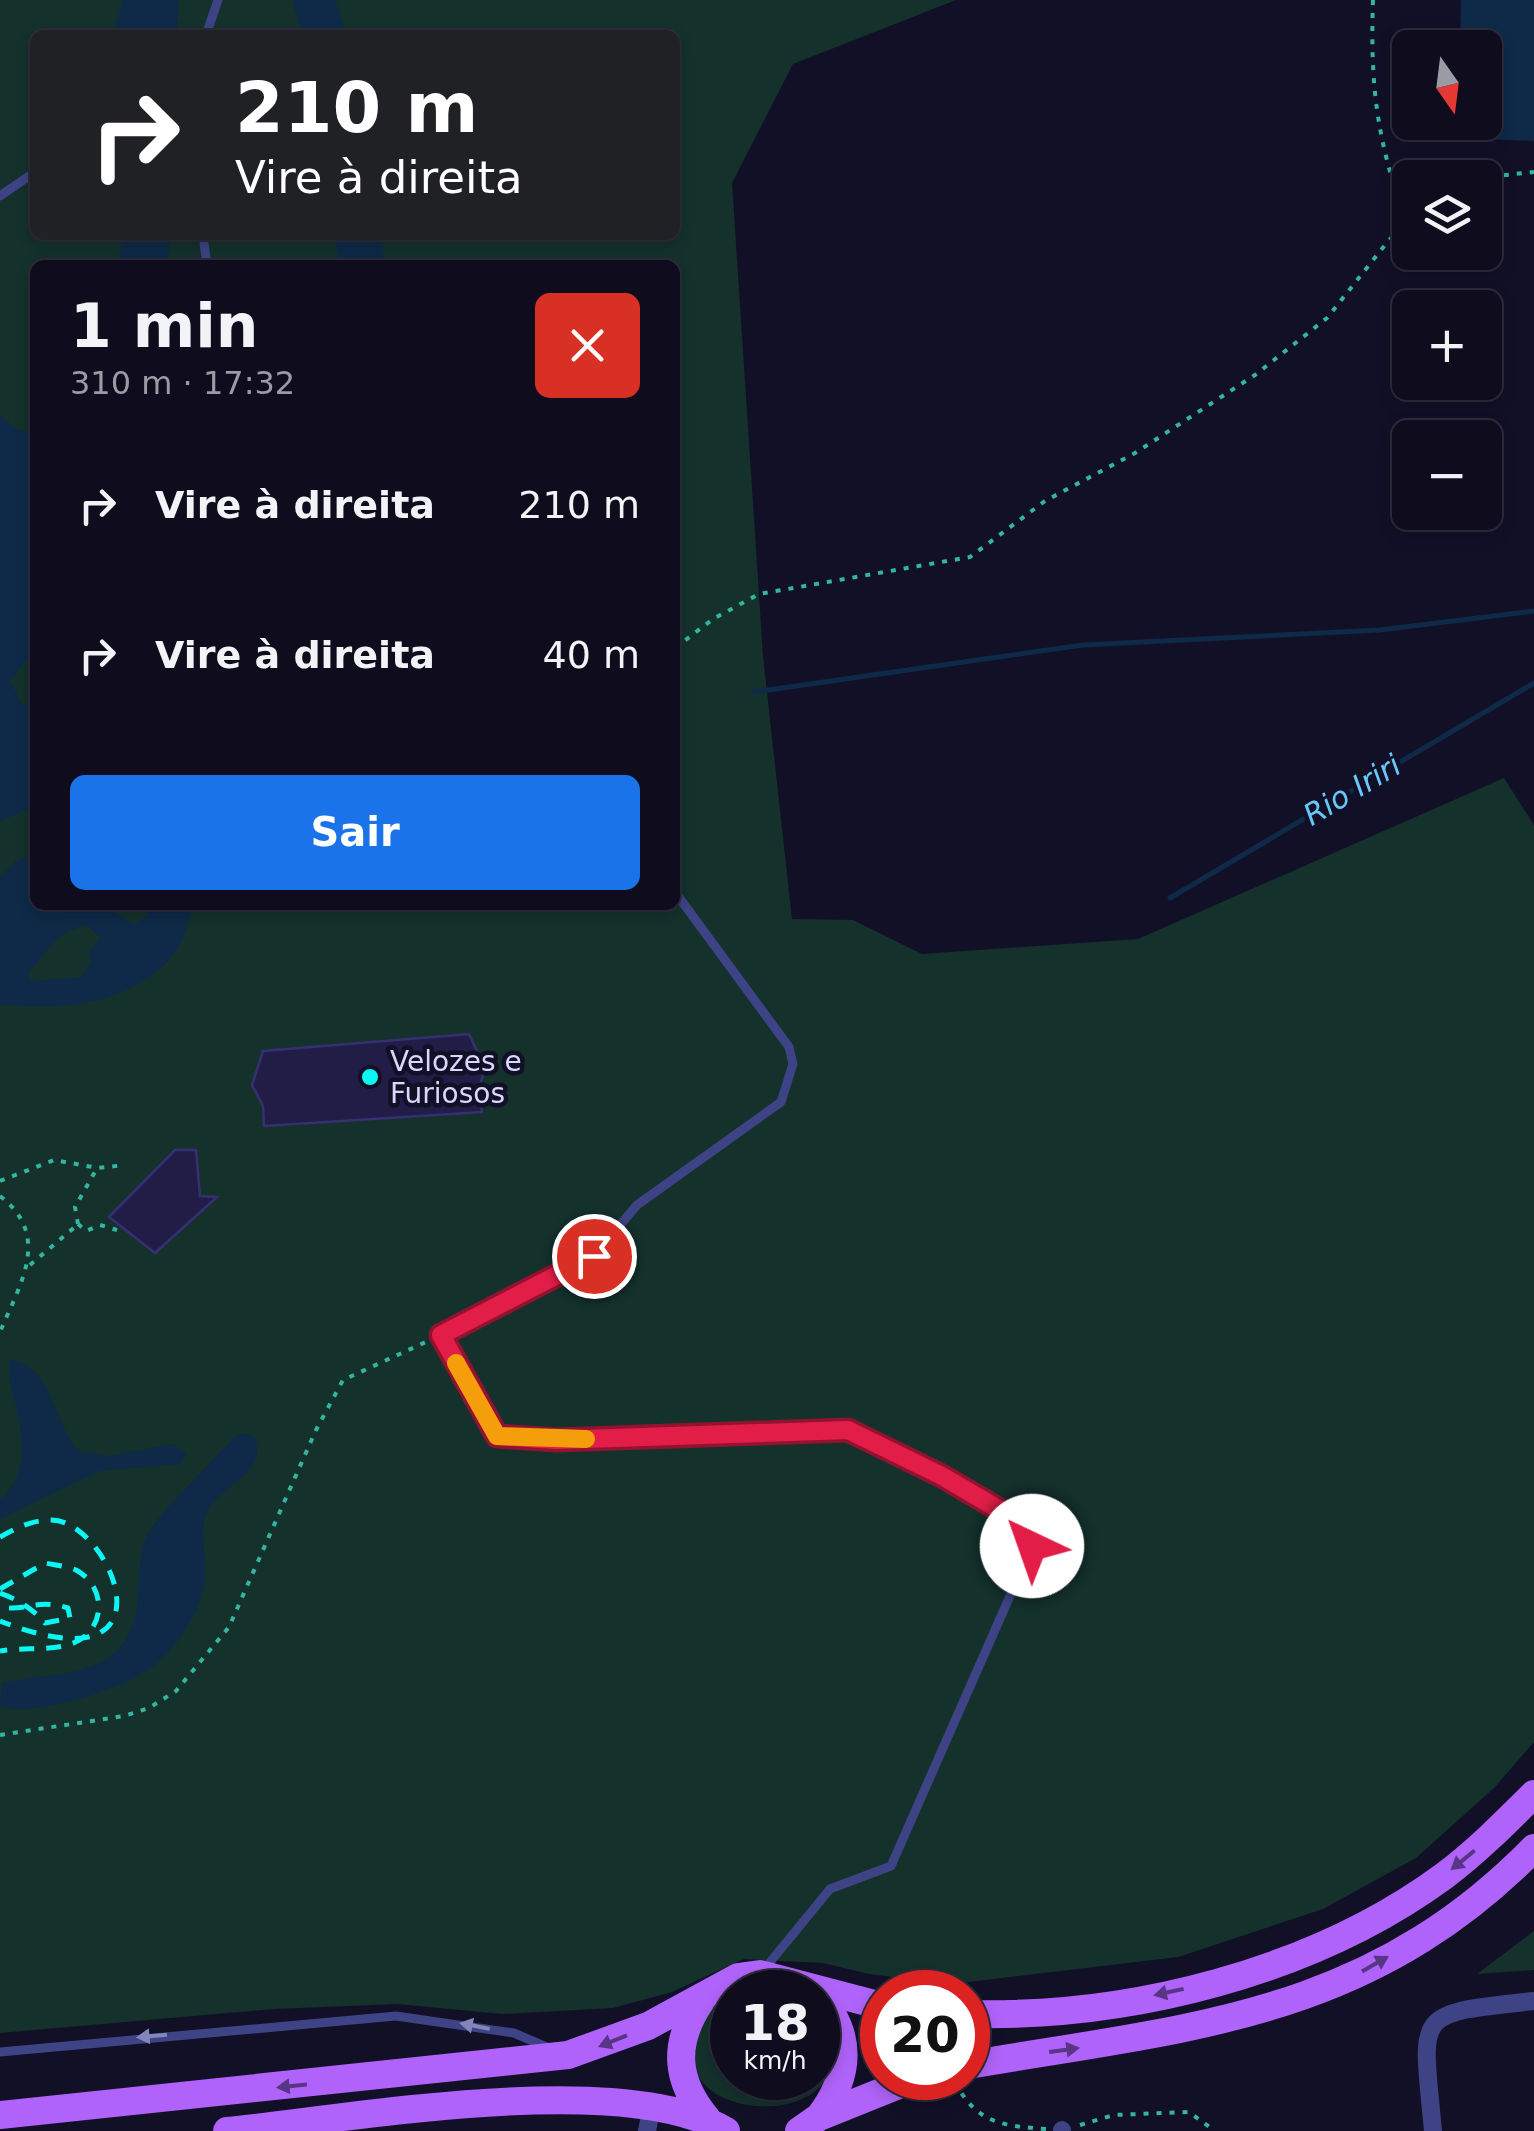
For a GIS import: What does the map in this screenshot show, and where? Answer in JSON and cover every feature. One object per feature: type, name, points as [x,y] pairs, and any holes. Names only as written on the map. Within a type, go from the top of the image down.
[{"type":"main road","points":[[990,2013],[1085,2007],[1158,1995],[1280,1960],[1348,1933],[1442,1878],[1534,1794]]},
{"type":"main road","points":[[990,2062],[1165,2034],[1295,2001],[1370,1969],[1463,1909],[1534,1848]]},
{"type":"main road","points":[[0,2115],[568,2056],[601,2046],[710,1993]]},
{"type":"main road","points":[[701,2000],[686,2022],[679,2048],[681,2075],[691,2100],[717,2126]]},
{"type":"main road","points":[[840,2030],[845,2070],[840,2084]]},
{"type":"main road","points":[[228,2131],[552,2100],[717,2126]]},
{"type":"main road","points":[[812,2126],[833,2100]]},
{"type":"main road","points":[[812,2126],[868,2100]]},
{"type":"street","points":[[1433,2131],[1427,2032],[1437,2019],[1455,2010],[1534,2001]]},
{"type":"lane","points":[[208,30],[218,0]]},
{"type":"lane","points":[[0,196],[30,175]]},
{"type":"lane","points":[[680,899],[789,1048],[793,1064],[781,1102],[636,1205],[594,1256],[441,1335],[497,1436],[556,1440],[848,1430],[942,1476],[1028,1531],[1032,1546],[891,1866],[830,1889],[763,1970]]},
{"type":"lane","points":[[0,2052],[396,2016],[514,2033],[568,2056]]},
{"type":"path","points":[[1373,0],[1373,106],[1392,181]]},
{"type":"path","points":[[1502,175],[1534,172]]},
{"type":"path","points":[[680,644],[713,619],[759,594],[970,558],[1045,501],[1135,452],[1256,375],[1326,318],[1392,241]]},
{"type":"path","points":[[0,1181],[54,1160],[98,1168],[125,1164]]},
{"type":"path","points":[[98,1168],[75,1207],[78,1224],[86,1231],[100,1226],[117,1230]]},
{"type":"path","points":[[0,1196],[23,1222],[32,1246],[30,1265],[0,1332]]},
{"type":"path","points":[[30,1265],[78,1224]]},
{"type":"path","points":[[0,1735],[124,1716],[149,1708],[176,1691],[230,1627],[316,1430],[343,1380],[441,1335]]},
{"type":"path","points":[[968,2100],[994,2124],[1062,2130],[1114,2115],[1189,2112],[1215,2131]]},
{"type":"green space","points":[[0,0],[956,0],[793,64],[732,183],[763,656],[792,919],[853,920],[922,954],[1138,939],[1504,778],[1534,825],[1534,1742],[1494,1788],[1416,1858],[1323,1909],[1178,1957],[990,1979],[990,1970],[860,1972],[823,1963],[744,1959],[720,1970],[710,1970],[710,1975],[672,1992],[613,2008],[502,2014],[397,2004],[274,2009],[0,2033]]},
{"type":"green space","points":[[1534,1931],[1534,1970],[1477,1974]]},
{"type":"green space","points":[[710,2011],[710,2087],[698,2074],[695,2047]]},
{"type":"green space","points":[[733,2100],[798,2100],[776,2106]]},
{"type":"water","points":[[122,0],[179,0],[176,30],[114,30]]},
{"type":"water","points":[[292,0],[336,0],[345,30],[301,30]]},
{"type":"water","points":[[1461,0],[1534,0],[1534,141],[1502,140],[1502,30],[1460,30]]},
{"type":"water","points":[[123,240],[169,240],[168,260],[118,260]]},
{"type":"water","points":[[335,240],[380,240],[385,260],[339,260]]},
{"type":"water","points":[[0,416],[17,429],[30,432],[30,662],[25,661],[10,681],[22,705],[30,706],[30,808],[0,821]]},
{"type":"water","points":[[30,855],[30,910],[110,910],[134,925],[148,915],[148,910],[192,910],[173,955],[137,985],[94,1001],[70,1005],[0,1004],[0,878],[14,862]],"holes":[[[87,925],[101,938],[89,950],[91,962],[81,977],[32,981],[27,975],[52,944],[76,928]]]},
{"type":"water","points":[[10,1360],[25,1364],[36,1373],[80,1451],[109,1456],[173,1444],[187,1454],[180,1464],[99,1471],[0,1519],[0,1500],[14,1482],[21,1463],[20,1423]]},
{"type":"water","points":[[243,1433],[255,1437],[254,1462],[220,1495],[206,1515],[201,1598],[168,1652],[139,1675],[101,1692],[35,1708],[0,1706],[2,1683],[86,1668],[119,1648],[131,1631],[141,1555],[151,1529],[233,1438]]},
{"type":"building","name":"Velozes e Furiosos","points":[[469,1034],[485,1068],[478,1091],[482,1112],[264,1126],[263,1106],[252,1085],[263,1051]]},
{"type":"building","points":[[175,1150],[196,1150],[200,1196],[217,1197],[155,1253],[109,1217]]},
{"type":"waterway","points":[[754,692],[1083,645],[1380,630],[1534,611]]},
{"type":"waterway","name":"Rio Iriri","points":[[1170,898],[1534,683]]},
{"type":"railway","points":[[0,1537],[44,1520],[73,1527],[94,1545],[109,1571],[117,1597],[113,1620],[94,1635],[57,1637],[0,1621]]},
{"type":"railway","points":[[0,1589],[45,1563],[65,1567],[76,1570],[94,1587],[99,1609],[91,1630],[71,1644],[0,1651]]},
{"type":"railway","points":[[0,1593],[24,1605],[30,1609],[35,1613],[45,1623],[70,1618],[68,1608],[57,1605],[39,1605],[32,1606],[25,1607],[17,1608],[0,1607]]},
{"type":"slow traffic","points":[[456,1363],[497,1436],[586,1439]]},
{"type":"place","name":"Velozes e Furiosos","points":[[370,1077]]},
{"type":"route","points":[[594,1256],[441,1335],[497,1436],[556,1440],[848,1430],[942,1476],[1020,1522],[1028,1531],[1032,1546]]}]
